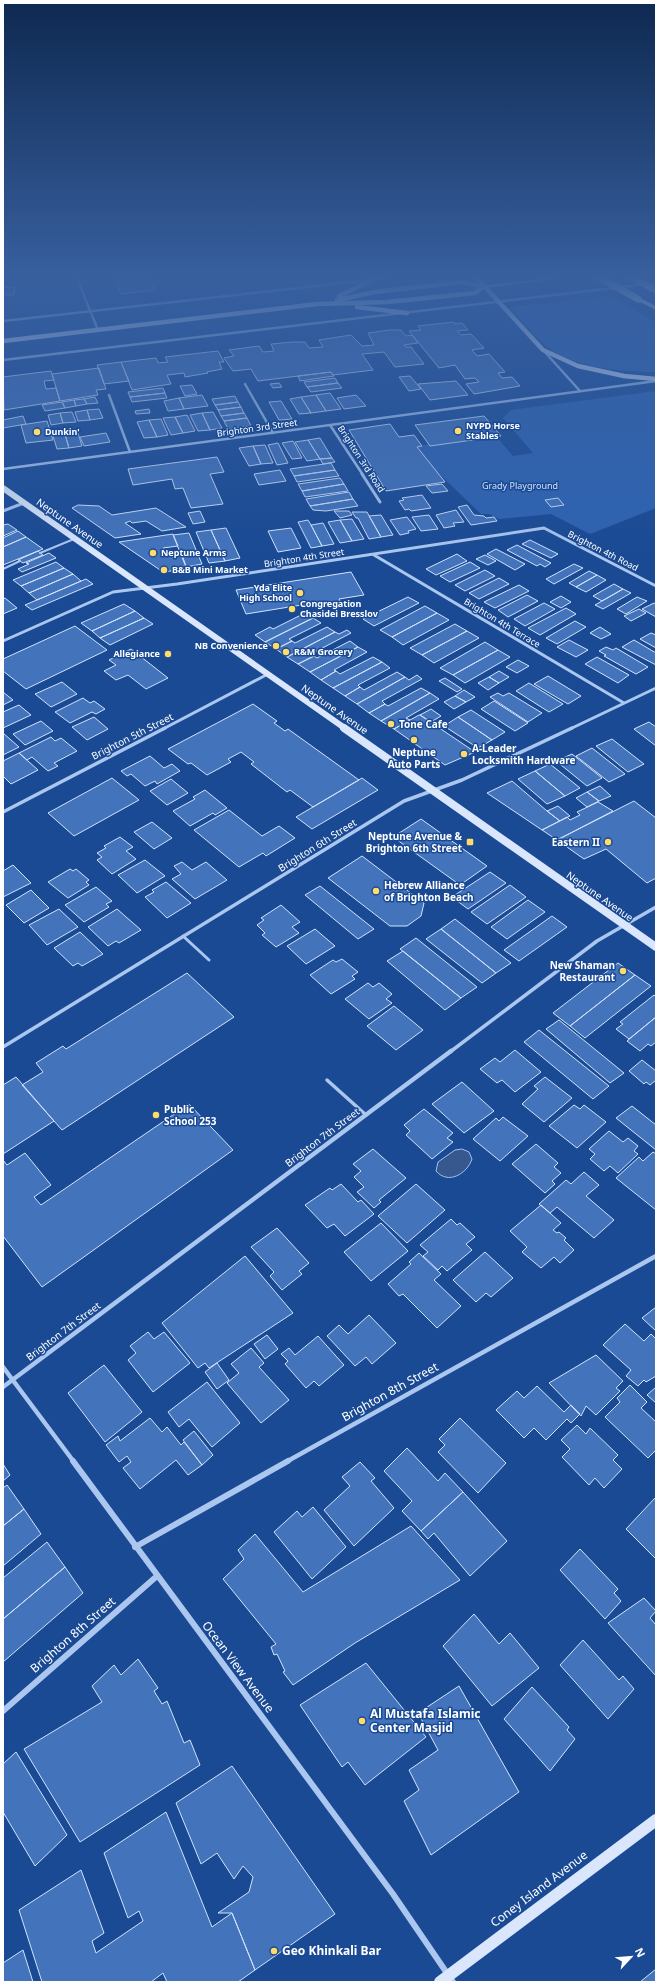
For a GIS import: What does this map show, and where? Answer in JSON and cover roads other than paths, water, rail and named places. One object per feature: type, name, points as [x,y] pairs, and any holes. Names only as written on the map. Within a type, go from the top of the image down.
[{"type":"main road","points":[[590,369],[656,380]]},
{"type":"main road","name":"Neptune Avenue","points":[[3,488],[656,947]]},
{"type":"main road","name":"Coney Island Avenue","points":[[447,1980],[656,1820]]},
{"type":"street","points":[[560,369],[580,391]]},
{"type":"street","name":"Brighton 3rd Street","points":[[3,469],[656,380]]},
{"type":"street","points":[[245,384],[273,433]]},
{"type":"street","points":[[109,395],[130,452]]},
{"type":"street","name":"Brighton 3rd Road","points":[[330,425],[380,502]]},
{"type":"street","points":[[3,511],[24,503]]},
{"type":"street","name":"Brighton 4th Street","points":[[3,641],[113,592],[544,528]]},
{"type":"street","name":"Brighton 4th Road","points":[[544,528],[656,586]]},
{"type":"street","name":"Brighton 4th Terrace","points":[[373,554],[624,703]]},
{"type":"street","name":"Brighton 5th Street","points":[[3,812],[268,674]]},
{"type":"street","name":"Brighton 6th Street","points":[[3,1047],[404,801],[462,780],[656,688]]},
{"type":"street","name":"Brighton 7th Street","points":[[3,1387],[598,940],[656,907]]},
{"type":"street","name":"Brighton 8th Street","points":[[135,1547],[656,1256]]},
{"type":"street","name":"Ocean View Avenue","points":[[3,1367],[393,1894],[447,1980]]},
{"type":"street","name":"Brighton 8th Street","points":[[3,1711],[157,1576]]},
{"type":"lane","points":[[40,553],[74,539]]},
{"type":"lane","points":[[3,568],[20,561]]},
{"type":"lane","points":[[183,936],[209,960]]},
{"type":"lane","points":[[327,1080],[366,1115]]},
{"type":"place","name":"NYPD Horse Stables","points":[[458,431]]},
{"type":"place","name":"Dunkin'","points":[[37,432]]},
{"type":"place","name":"Neptune Arms","points":[[153,553]]},
{"type":"place","name":"B&B Mini Market","points":[[164,570]]},
{"type":"place","name":"Yda Elite High School","points":[[300,593]]},
{"type":"place","name":"Congregation Chasidei Bresslov","points":[[292,609]]},
{"type":"place","name":"NB Convenience","points":[[276,646]]},
{"type":"place","name":"R&M Grocery","points":[[286,652]]},
{"type":"place","name":"Allegiance","points":[[168,654]]},
{"type":"place","name":"Tone Cafe","points":[[391,724]]},
{"type":"place","name":"Neptune Auto Parts","points":[[414,740]]},
{"type":"place","name":"A-Leader Locksmith Hardware","points":[[464,754]]},
{"type":"place","name":"Neptune Avenue & Brighton 6th Street","points":[[470,842]]},
{"type":"place","name":"Eastern II","points":[[608,842]]},
{"type":"place","name":"Hebrew Alliance of Brighton Beach","points":[[376,891]]},
{"type":"place","name":"New Shaman Restaurant","points":[[623,971]]},
{"type":"place","name":"Public School 253","points":[[156,1115]]},
{"type":"place","name":"Al Mustafa Islamic Center Masjid","points":[[362,1721]]},
{"type":"place","name":"Geo Khinkali Bar","points":[[274,1951]]},
{"type":"park label","name":"Grady Playground","points":[[520,486]]}]
